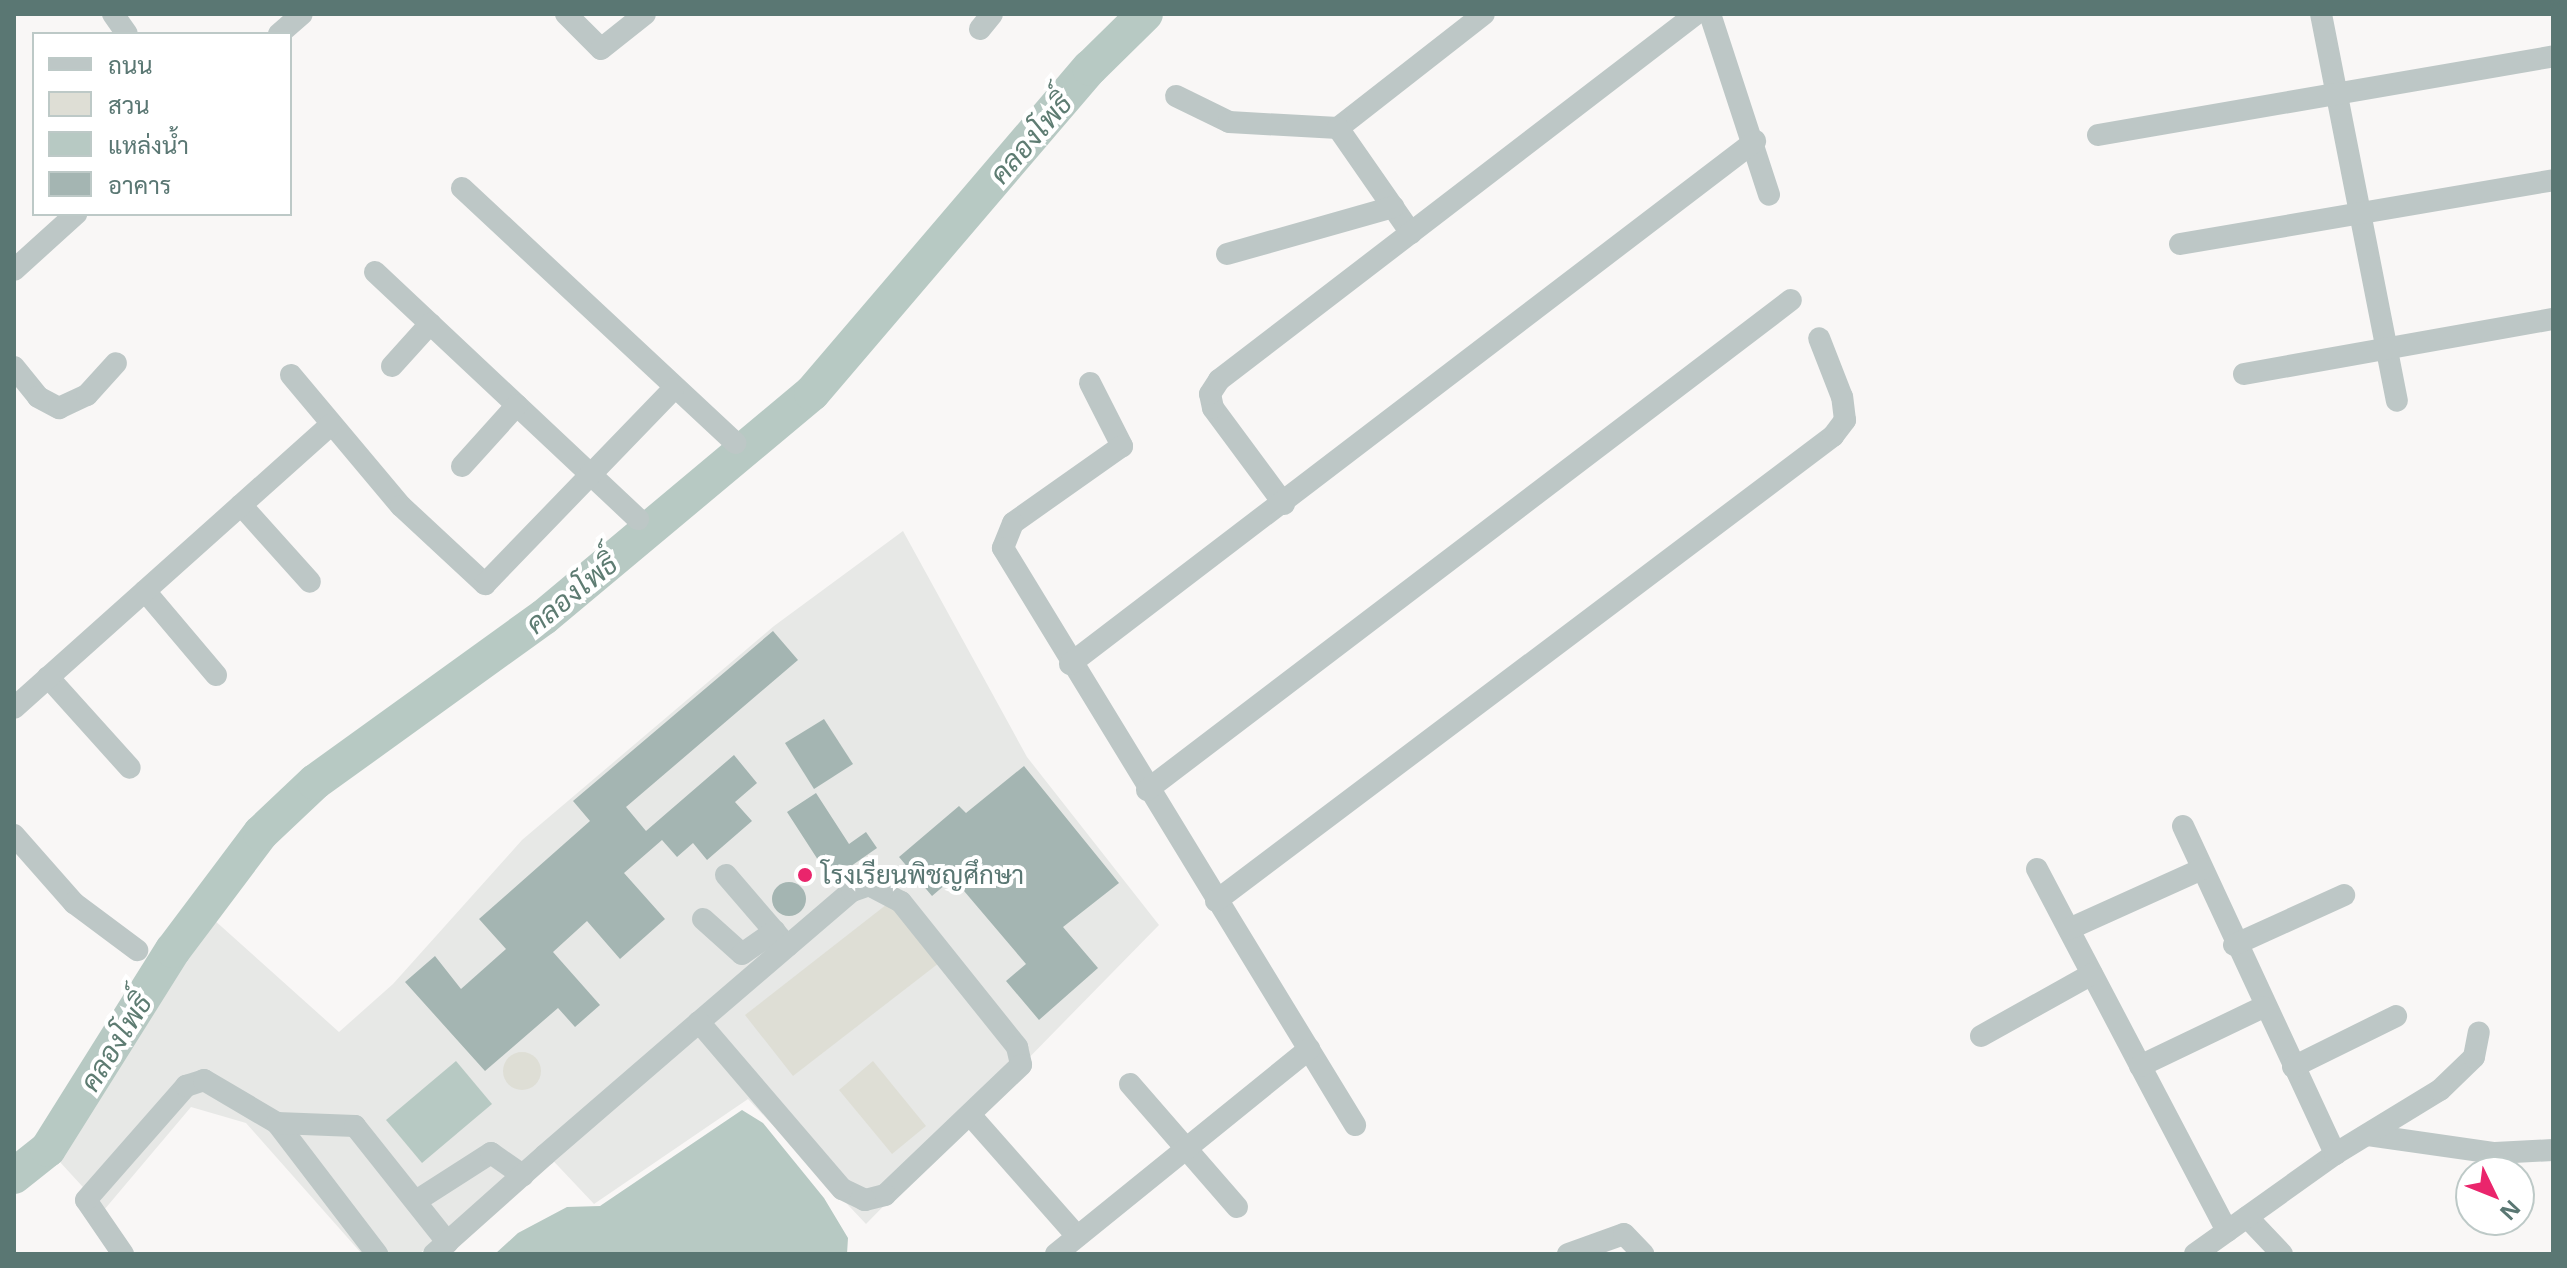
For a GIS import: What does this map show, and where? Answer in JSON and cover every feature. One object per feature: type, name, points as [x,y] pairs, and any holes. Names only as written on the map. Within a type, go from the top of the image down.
[{"type":"street","points":[[113,14],[126,32]]},
{"type":"street","points":[[281,32],[302,14]]},
{"type":"street","points":[[566,14],[601,49],[645,14]]},
{"type":"street","points":[[1176,96],[1229,122],[1338,128],[1484,14]]},
{"type":"street","points":[[1284,504],[1210,394],[1411,233],[1696,14]]},
{"type":"street","points":[[1710,14],[1755,141],[1769,195]]},
{"type":"street","points":[[2321,14],[2397,401]]},
{"type":"street","points":[[2098,135],[2553,56]]},
{"type":"street","points":[[1338,128],[1411,233]]},
{"type":"street","points":[[1070,664],[1284,504],[1755,141]]},
{"type":"street","points":[[2180,244],[2553,180]]},
{"type":"street","points":[[462,188],[673,389],[735,443]]},
{"type":"street","points":[[1227,254],[1393,207]]},
{"type":"street","points":[[14,270],[74,216]]},
{"type":"street","points":[[375,272],[638,519]]},
{"type":"street","points":[[1147,790],[1791,300]]},
{"type":"street","points":[[2244,374],[2553,319]]},
{"type":"street","points":[[392,366],[430,324]]},
{"type":"street","points":[[1216,901],[1833,436],[1845,420],[1842,397],[1819,338]]},
{"type":"street","points":[[14,367],[38,397],[59,408],[87,395],[116,363]]},
{"type":"street","points":[[291,375],[401,506],[485,584],[673,389]]},
{"type":"street","points":[[1090,383],[1122,446],[1013,523],[1002,538],[1070,664],[1355,1125]]},
{"type":"street","points":[[462,466],[517,405]]},
{"type":"street","points":[[14,708],[331,425]]},
{"type":"street","points":[[241,505],[310,582]]},
{"type":"street","points":[[145,591],[216,675]]},
{"type":"street","points":[[48,677],[130,768]]},
{"type":"street","points":[[2183,826],[2234,945],[2335,1154]]},
{"type":"street","points":[[14,835],[74,903],[137,950]]},
{"type":"street","points":[[2037,869],[2227,1231]]},
{"type":"street","points":[[2069,929],[2202,869]]},
{"type":"street","points":[[726,875],[781,939]]},
{"type":"street","points":[[699,1022],[842,1189],[865,1200],[885,1195],[972,1117],[1021,1065],[1017,1047],[901,902],[886,890],[861,888],[781,939],[742,954],[703,919]]},
{"type":"street","points":[[2234,945],[2344,895]]},
{"type":"street","points":[[277,1123],[355,1126],[416,1201],[441,1248],[699,1022],[781,939]]},
{"type":"street","points":[[1981,1036],[2092,974]]},
{"type":"street","points":[[2140,1066],[2263,1007]]},
{"type":"street","points":[[2293,1067],[2396,1016]]},
{"type":"street","points":[[2195,1254],[2335,1154],[2464,1071],[2479,1032]]},
{"type":"street","points":[[1056,1254],[1184,1146],[1309,1049]]},
{"type":"street","points":[[123,1254],[86,1200],[186,1086],[204,1080],[223,1085],[277,1123],[377,1254]]},
{"type":"street","points":[[1130,1084],[1237,1207]]},
{"type":"street","points":[[972,1117],[1077,1236]]},
{"type":"street","points":[[2368,1135],[2495,1153],[2553,1150]]},
{"type":"street","points":[[416,1201],[491,1153],[523,1175]]},
{"type":"street","points":[[2247,1217],[2282,1254]]},
{"type":"street","points":[[1568,1254],[1624,1234],[1643,1254]]},
{"type":"shaded area","name":"โรงเรียนพิชญศึกษา","points":[[903,531],[1027,757],[1159,925],[866,1224],[748,1099],[594,1204],[543,1150],[419,1254],[362,1254],[246,1123],[191,1107],[104,1210],[48,1149],[203,910],[339,1032],[393,984],[522,840],[774,626]]},
{"type":"green space","points":[[891,901],[939,963],[793,1076],[745,1015]]},
{"type":"green space","points":[[522,1052],[535,1058],[541,1071],[535,1084],[522,1090],[509,1084],[503,1071],[509,1058]]},
{"type":"green space","points":[[873,1061],[926,1126],[892,1154],[839,1090]]},
{"type":"water","points":[[456,1061],[492,1104],[422,1163],[386,1120]]},
{"type":"water","points":[[742,1110],[763,1123],[824,1198],[848,1238],[847,1254],[495,1254],[518,1233],[567,1207],[600,1206]]},
{"type":"building","points":[[773,631],[798,660],[626,807],[646,831],[734,755],[757,783],[735,802],[752,821],[707,860],[693,843],[677,857],[662,840],[624,873],[665,919],[620,959],[587,921],[553,952],[600,1005],[575,1027],[558,1008],[485,1071],[405,982],[435,956],[461,989],[506,949],[479,919],[590,821],[573,801]]},
{"type":"building","points":[[824,719],[853,764],[814,789],[785,743]]},
{"type":"building","points":[[1024,766],[1119,883],[1063,927],[1098,968],[1039,1020],[1006,981],[1026,964],[953,878],[932,896],[899,857],[959,806],[966,813]]},
{"type":"building","points":[[816,793],[849,844],[866,832],[877,848],[831,880],[787,812]]},
{"type":"building","points":[[789,882],[801,887],[806,899],[801,911],[789,916],[777,911],[772,899],[777,887]]},
{"type":"waterway","name":"คลองโพธิ์","points":[[14,1176],[48,1149],[173,950],[261,833],[315,782],[544,617],[812,393],[1090,68],[1145,14]]},
{"type":"place","name":"โรงเรียนพิชญศึกษา","points":[[805,875]]}]
